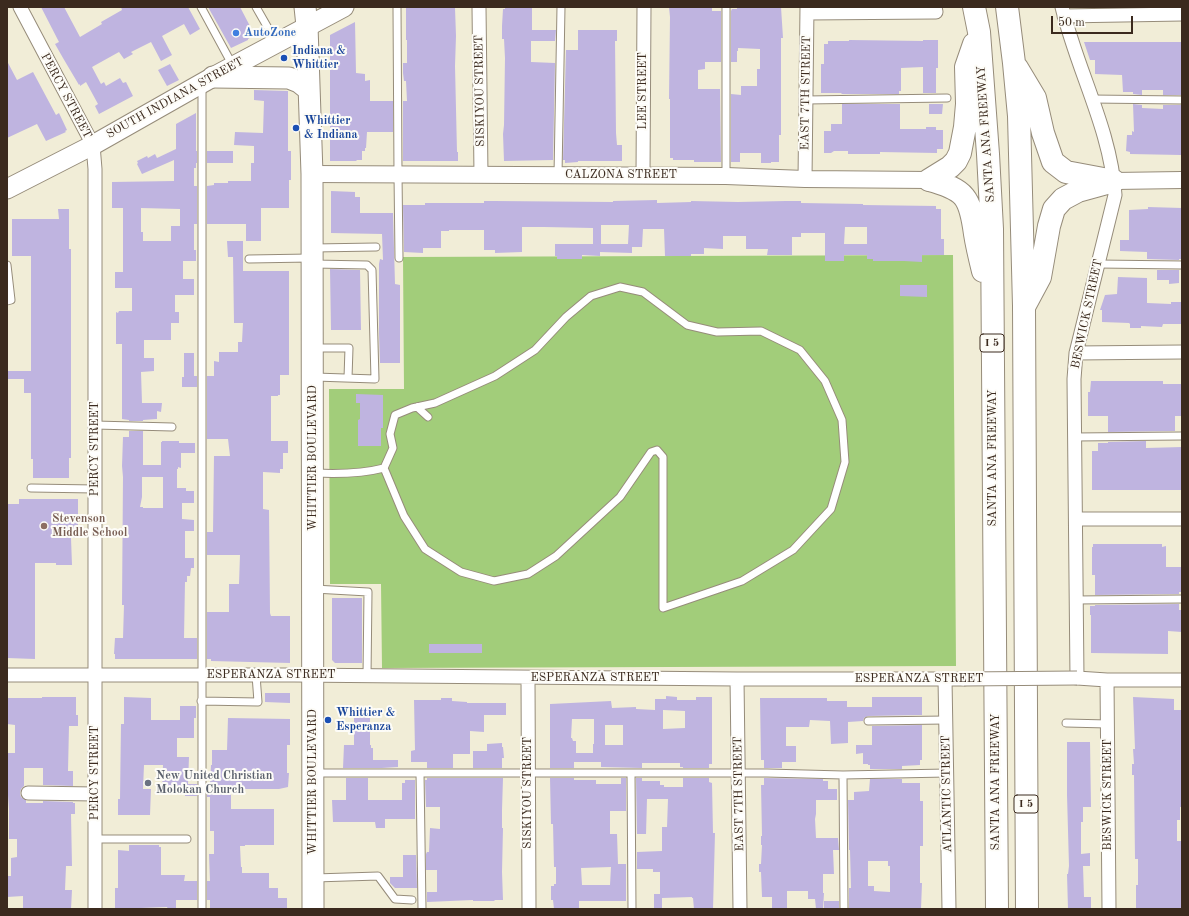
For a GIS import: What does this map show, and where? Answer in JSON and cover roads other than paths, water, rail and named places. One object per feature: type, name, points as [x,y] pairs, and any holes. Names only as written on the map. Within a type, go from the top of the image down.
[{"type":"highway","name":"SANTA ANA FREEWAY","points":[[974,7],[979,32],[991,214],[997,909]]},
{"type":"highway","name":"I 5","points":[[1007,7],[1019,116],[1024,306],[1027,909]]},
{"type":"highway","points":[[929,180],[950,167],[956,161],[960,153],[965,127],[967,104],[966,67],[979,32]]},
{"type":"highway","points":[[1014,63],[1035,98],[1043,134],[1053,162],[1066,172],[1114,181]]},
{"type":"highway","points":[[929,180],[954,188],[962,194],[967,201],[973,218],[975,236],[992,318]]},
{"type":"highway","points":[[1024,306],[1040,277],[1049,226],[1054,209],[1063,199],[1078,190],[1114,181]]},
{"type":"main road","name":"SOUTH INDIANA STREET","points":[[7,190],[92,145],[273,44],[306,17],[344,7]]},
{"type":"main road","name":"WHITTIER BOULEVARD","points":[[306,17],[312,174],[313,909]]},
{"type":"main road","points":[[207,80],[289,78],[299,82],[309,90]]},
{"type":"street","name":"PERCY STREET","points":[[20,7],[92,145],[95,169],[95,909]]},
{"type":"street","name":"SISKIYOU STREET","points":[[479,7],[481,175]]},
{"type":"street","name":"LEE STREET","points":[[643,175],[644,7]]},
{"type":"street","points":[[807,10],[936,9]]},
{"type":"street","name":"EAST 7TH STREET","points":[[805,179],[807,10]]},
{"type":"street","points":[[1063,12],[1182,14]]},
{"type":"street","name":"BESWICK STREET","points":[[1063,12],[1108,149],[1114,181],[1114,195],[1076,353],[1074,379],[1078,678]]},
{"type":"street","name":"CALZONA STREET","points":[[312,174],[643,175],[929,180]]},
{"type":"street","points":[[1114,181],[1182,180]]},
{"type":"street","points":[[1076,353],[1182,352]]},
{"type":"street","points":[[1076,519],[1182,519]]},
{"type":"street","name":"ESPERANZA STREET","points":[[7,675],[313,675],[528,678],[945,680],[1078,678],[1107,680],[1182,680]]},
{"type":"street","name":"SISKIYOU STREET","points":[[528,678],[529,909]]},
{"type":"street","name":"EAST 7TH STREET","points":[[737,679],[740,909]]},
{"type":"street","name":"ATLANTIC STREET","points":[[945,680],[949,909]]},
{"type":"street","name":"BESWICK STREET","points":[[1107,680],[1109,909]]},
{"type":"street","points":[[28,793],[95,794]]},
{"type":"lane","points":[[201,7],[233,66]]},
{"type":"lane","points":[[256,7],[268,28],[273,44]]},
{"type":"lane","points":[[397,7],[400,258]]},
{"type":"lane","points":[[558,175],[561,7]]},
{"type":"lane","points":[[726,7],[726,176]]},
{"type":"lane","points":[[202,909],[201,675],[207,80]]},
{"type":"lane","points":[[806,100],[947,98]]},
{"type":"lane","points":[[1091,99],[1182,100]]},
{"type":"lane","points":[[249,259],[312,257],[376,247]]},
{"type":"lane","points":[[312,257],[367,265],[372,270],[375,379],[312,377]]},
{"type":"lane","points":[[1098,264],[1182,265]]},
{"type":"lane","points":[[7,265],[11,300],[7,301]]},
{"type":"lane","points":[[620,288],[643,292],[686,325],[716,332],[761,331],[800,350],[825,381],[842,420],[845,462],[831,509],[793,550],[742,581],[663,608],[663,457],[657,450],[651,452],[620,497],[556,556],[528,574],[494,581],[461,572],[425,549],[404,516],[384,468],[393,448],[390,434],[395,415],[417,407],[435,403],[496,376],[535,350],[566,317],[591,296],[620,288]]},
{"type":"lane","points":[[312,348],[349,348],[348,378]]},
{"type":"lane","points":[[417,407],[428,417]]},
{"type":"lane","points":[[95,425],[172,427]]},
{"type":"lane","points":[[1074,437],[1182,436]]},
{"type":"lane","points":[[313,473],[350,474],[370,472],[384,468]]},
{"type":"lane","points":[[31,488],[94,489]]},
{"type":"lane","points":[[313,588],[368,592],[366,676]]},
{"type":"lane","points":[[1076,600],[1182,599]]},
{"type":"lane","points":[[201,702],[258,702],[256,675]]},
{"type":"lane","points":[[868,721],[946,720]]},
{"type":"lane","points":[[1066,723],[1108,724]]},
{"type":"lane","points":[[313,773],[528,772],[767,773],[843,775],[946,773]]},
{"type":"lane","points":[[420,773],[422,909]]},
{"type":"lane","points":[[631,773],[632,909]]},
{"type":"lane","points":[[843,775],[844,909]]},
{"type":"lane","points":[[95,839],[187,839]]},
{"type":"lane","points":[[313,878],[378,876],[395,899],[412,900]]},
{"type":"place","name":"AutoZone","points":[[236,33]]},
{"type":"place","name":"Indiana & Whittier","points":[[284,58]]},
{"type":"place","name":"Whittier & Indiana","points":[[296,128]]},
{"type":"place","name":"Stevenson Middle School","points":[[44,526]]},
{"type":"place","name":"Whittier & Esperanza","points":[[328,720]]},
{"type":"place","name":"New United Christian Molokan Church","points":[[148,783]]}]
